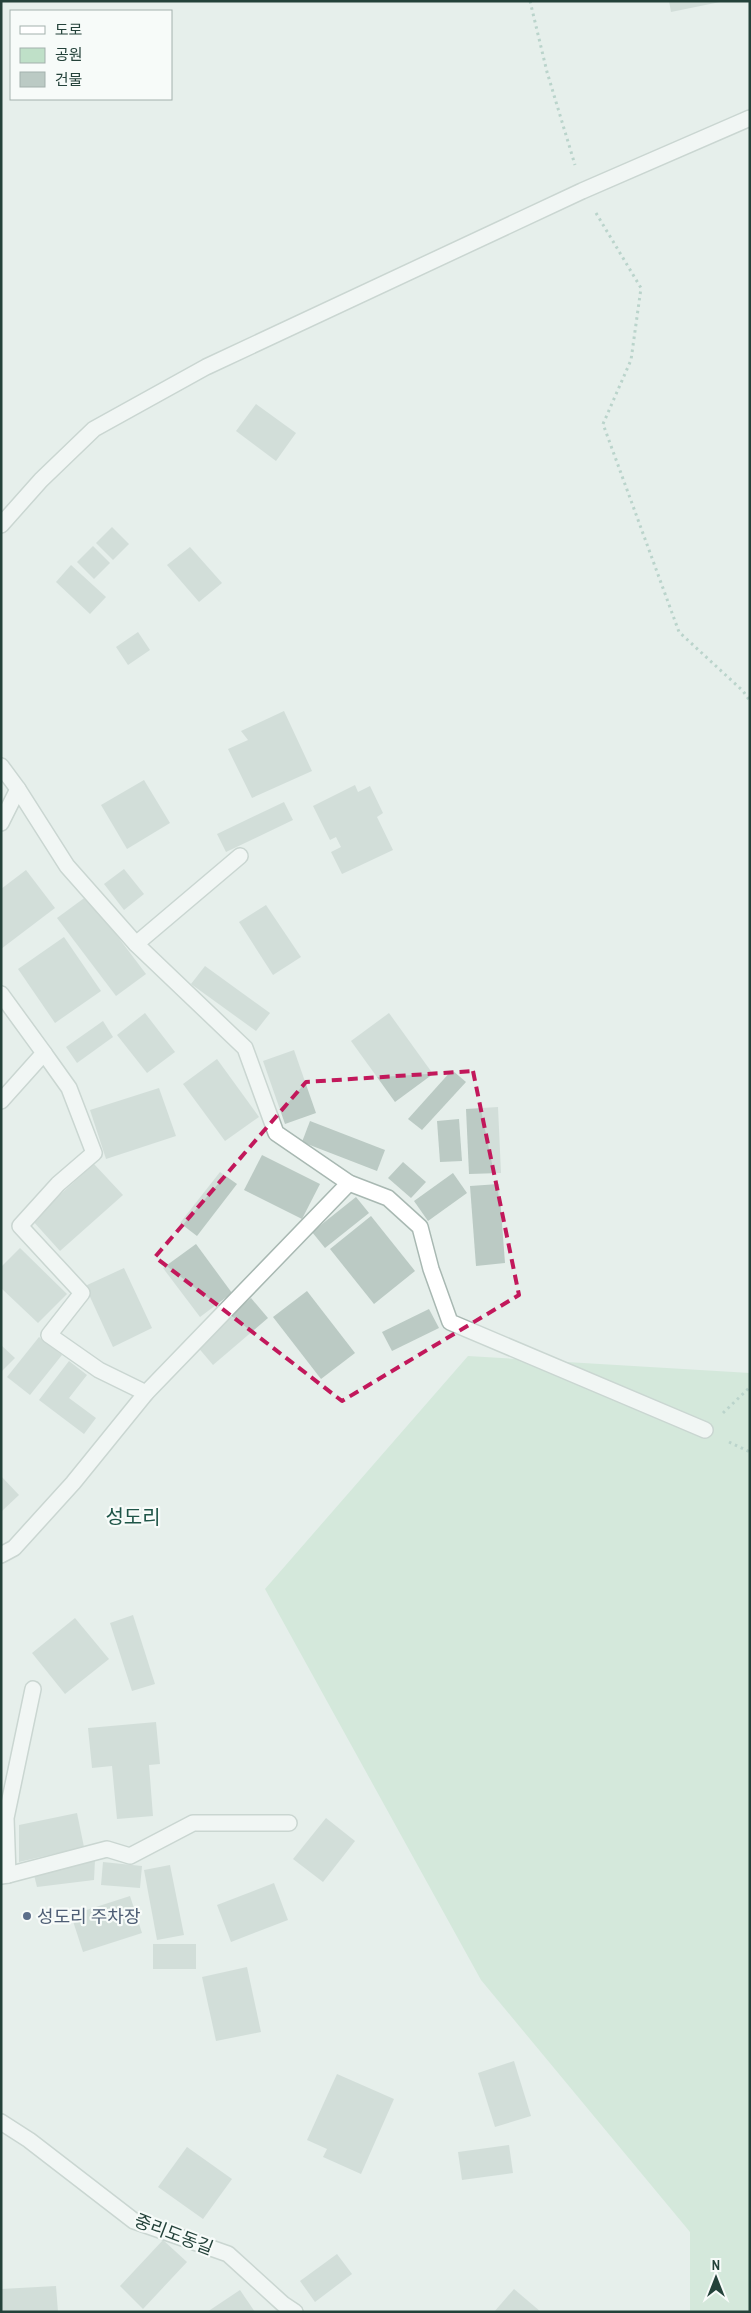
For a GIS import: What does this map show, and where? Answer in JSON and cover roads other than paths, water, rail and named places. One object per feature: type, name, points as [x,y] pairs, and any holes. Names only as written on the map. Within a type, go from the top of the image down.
[{"type":"street","points":[[1,525],[41,480],[94,429],[206,367],[582,191],[750,118]]},
{"type":"street","points":[[1,766],[18,789],[67,866],[136,944],[245,1048],[276,1133],[349,1183],[388,1198],[420,1227],[431,1269],[450,1322],[705,1430]]},
{"type":"street","points":[[1,823],[18,789]]},
{"type":"street","points":[[136,944],[240,856]]},
{"type":"street","points":[[1,994],[69,1088],[94,1153],[58,1184],[20,1226],[82,1293],[49,1335],[99,1370],[146,1393]]},
{"type":"street","points":[[1,1101],[44,1053]]},
{"type":"street","points":[[1,1556],[14,1548],[73,1482],[146,1393],[349,1183]]},
{"type":"street","points":[[33,1689],[6,1818],[5,1876],[107,1849],[130,1856],[192,1823],[289,1823]]},
{"type":"street","name":"중리도동길","points":[[1,2122],[29,2140],[134,2221],[228,2254],[283,2304],[295,2312]]},
{"type":"place","name":"성도리 주차장","points":[[27,1916]]},
{"type":"district","name":"성도리","points":[[133,1516]]}]
